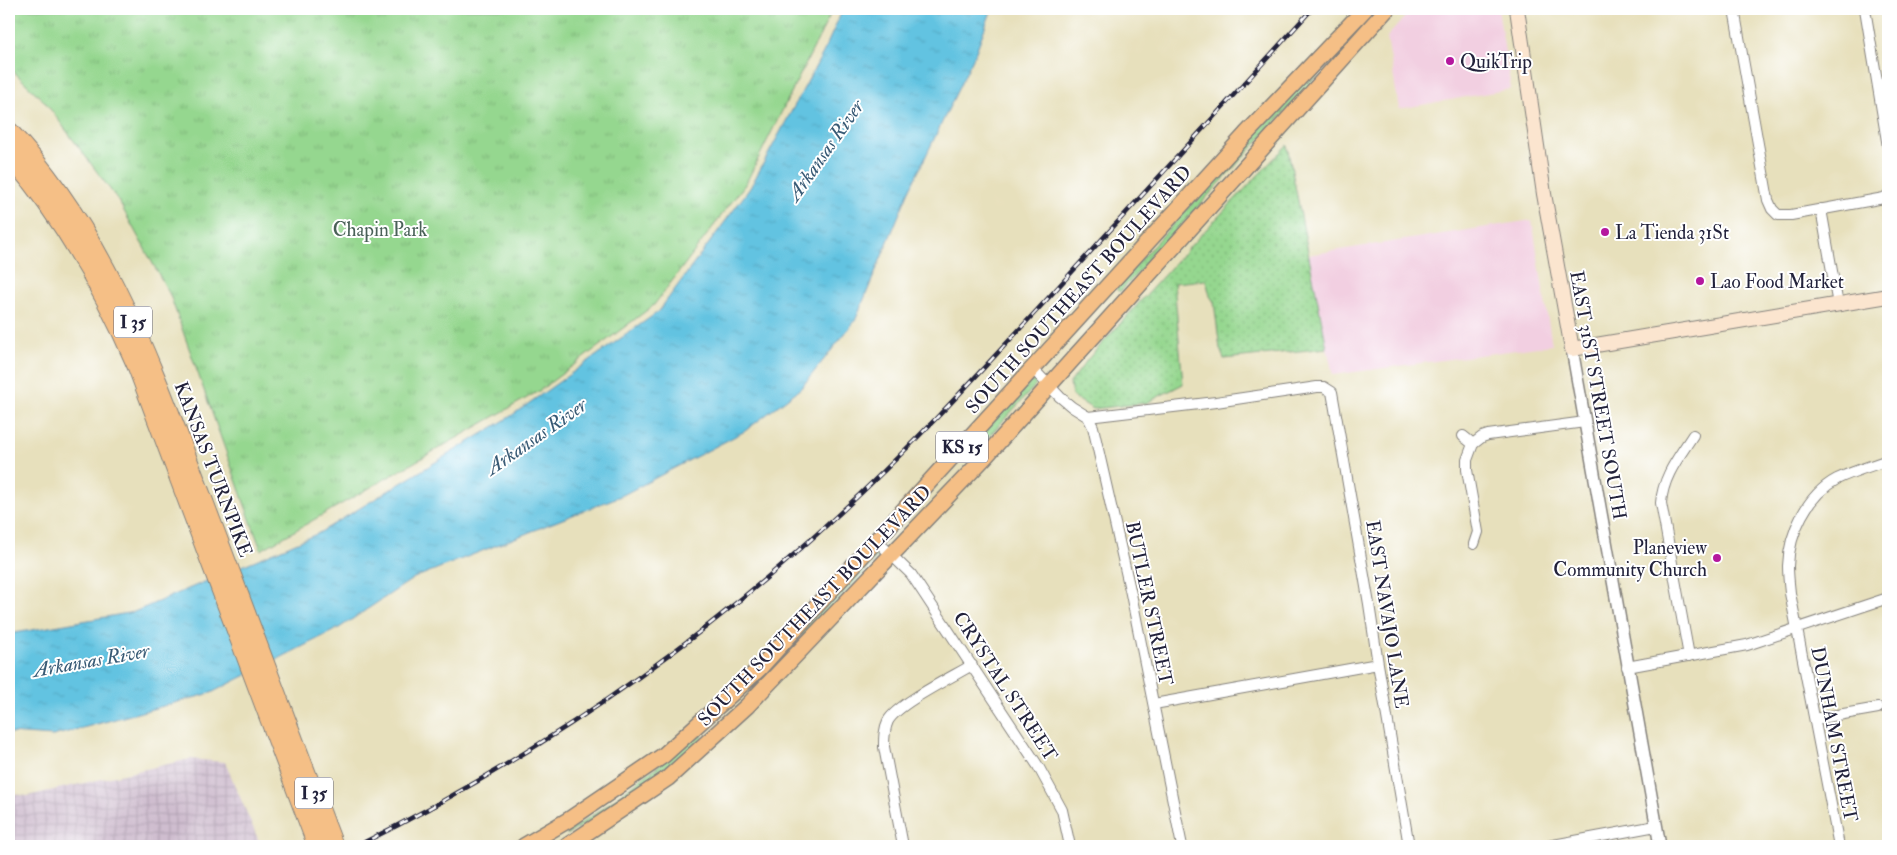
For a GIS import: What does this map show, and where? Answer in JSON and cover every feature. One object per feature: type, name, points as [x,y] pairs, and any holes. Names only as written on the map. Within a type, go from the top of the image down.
[{"type":"highway","name":"KANSAS TURNPIKE","points":[[9,131],[64,199],[112,278],[146,350],[210,540]]},
{"type":"highway","name":"KANSAS TURNPIKE","points":[[9,154],[62,224],[106,301],[137,367],[210,540],[287,743],[334,846]]},
{"type":"highway","name":"KANSAS TURNPIKE","points":[[287,743],[317,846]]},
{"type":"main road","name":"SOUTH SOUTHEAST BOULEVARD","points":[[524,846],[570,819],[664,755],[759,669],[877,542],[1240,142],[1365,9]]},
{"type":"main road","name":"SOUTH SOUTHEAST BOULEVARD","points":[[567,846],[668,778],[747,706],[985,457],[1386,9]]},
{"type":"main road","name":"EAST 31ST STREET SOUTH","points":[[1517,9],[1544,194],[1572,349]]},
{"type":"main road","points":[[1572,349],[1888,296]]},
{"type":"street","points":[[1734,9],[1768,200],[1772,209],[1778,215],[1791,215],[1888,196]]},
{"type":"street","points":[[1865,9],[1888,146]]},
{"type":"street","points":[[1821,209],[1838,305]]},
{"type":"street","name":"EAST 31ST STREET SOUTH","points":[[1572,349],[1660,846]]},
{"type":"street","points":[[1033,369],[1072,407],[1088,417]]},
{"type":"street","name":"EAST NAVAJO LANE","points":[[1088,417],[1216,402],[1318,387],[1328,389],[1334,396],[1409,846]]},
{"type":"street","name":"BUTLER STREET","points":[[1088,417],[1093,427],[1106,481],[1154,704],[1182,846]]},
{"type":"street","points":[[1474,544],[1478,532],[1467,470],[1467,460],[1473,444],[1488,435],[1585,422]]},
{"type":"street","points":[[1689,656],[1662,503],[1666,480],[1693,435]]},
{"type":"street","points":[[1463,436],[1473,444]]},
{"type":"street","name":"DUNHAM STREET","points":[[1839,846],[1790,593],[1788,567],[1790,544],[1798,523],[1813,500],[1836,479],[1888,460]]},
{"type":"street","name":"CRYSTAL STREET","points":[[877,542],[911,574],[1052,790],[1062,810],[1070,846]]},
{"type":"street","points":[[1628,667],[1747,645],[1888,598]]},
{"type":"street","points":[[1154,704],[1378,664]]},
{"type":"street","points":[[903,846],[884,747],[884,736],[888,721],[908,704],[972,666]]},
{"type":"street","points":[[1815,719],[1878,708]]},
{"type":"street","points":[[1548,846],[1656,826]]},
{"type":"shaded area","points":[[1412,9],[1498,9],[1511,89],[1399,109],[1387,37]]},
{"type":"shaded area","points":[[1532,220],[1552,345],[1333,375],[1307,255]]},
{"type":"shaded area","points":[[190,759],[225,762],[261,846],[9,846],[9,793],[27,796]]},
{"type":"green space","name":"Chapin Park","points":[[9,9],[833,9],[746,183],[654,305],[539,391],[261,550],[170,295],[118,200],[45,102],[9,67]]},
{"type":"green space","points":[[1369,9],[1379,9],[1121,291],[1118,291],[1116,289],[1125,277]]},
{"type":"green space","points":[[1287,145],[1327,348],[1224,359],[1220,349],[1214,302],[1210,296],[1206,280],[1174,283],[1183,384],[1146,403],[1093,409],[1072,396],[1070,383],[1088,359],[1195,241]]},
{"type":"green space","points":[[1034,381],[1037,384],[970,457],[965,458],[965,452],[1030,382]]},
{"type":"green space","points":[[879,549],[881,552],[868,569],[806,635],[802,636],[801,632],[875,550]]},
{"type":"green space","points":[[702,734],[703,738],[617,805],[567,835],[567,832],[599,811],[698,735]]},
{"type":"water","name":"Arkansas River","points":[[843,9],[992,9],[975,54],[908,193],[855,321],[801,388],[745,431],[623,495],[414,578],[339,628],[211,693],[53,736],[9,733],[9,634],[134,612],[319,533],[508,418],[658,312],[750,188],[824,51]]},
{"type":"railway","points":[[357,846],[474,783],[588,712],[696,634],[799,550],[868,487],[966,387],[1312,9]]},
{"type":"place","name":"QuikTrip","points":[[1450,61]]},
{"type":"place","name":"La Tienda 31St","points":[[1605,232]]},
{"type":"place","name":"Lao Food Market","points":[[1700,281]]},
{"type":"place","name":"Planeview Community Church","points":[[1717,558]]}]
